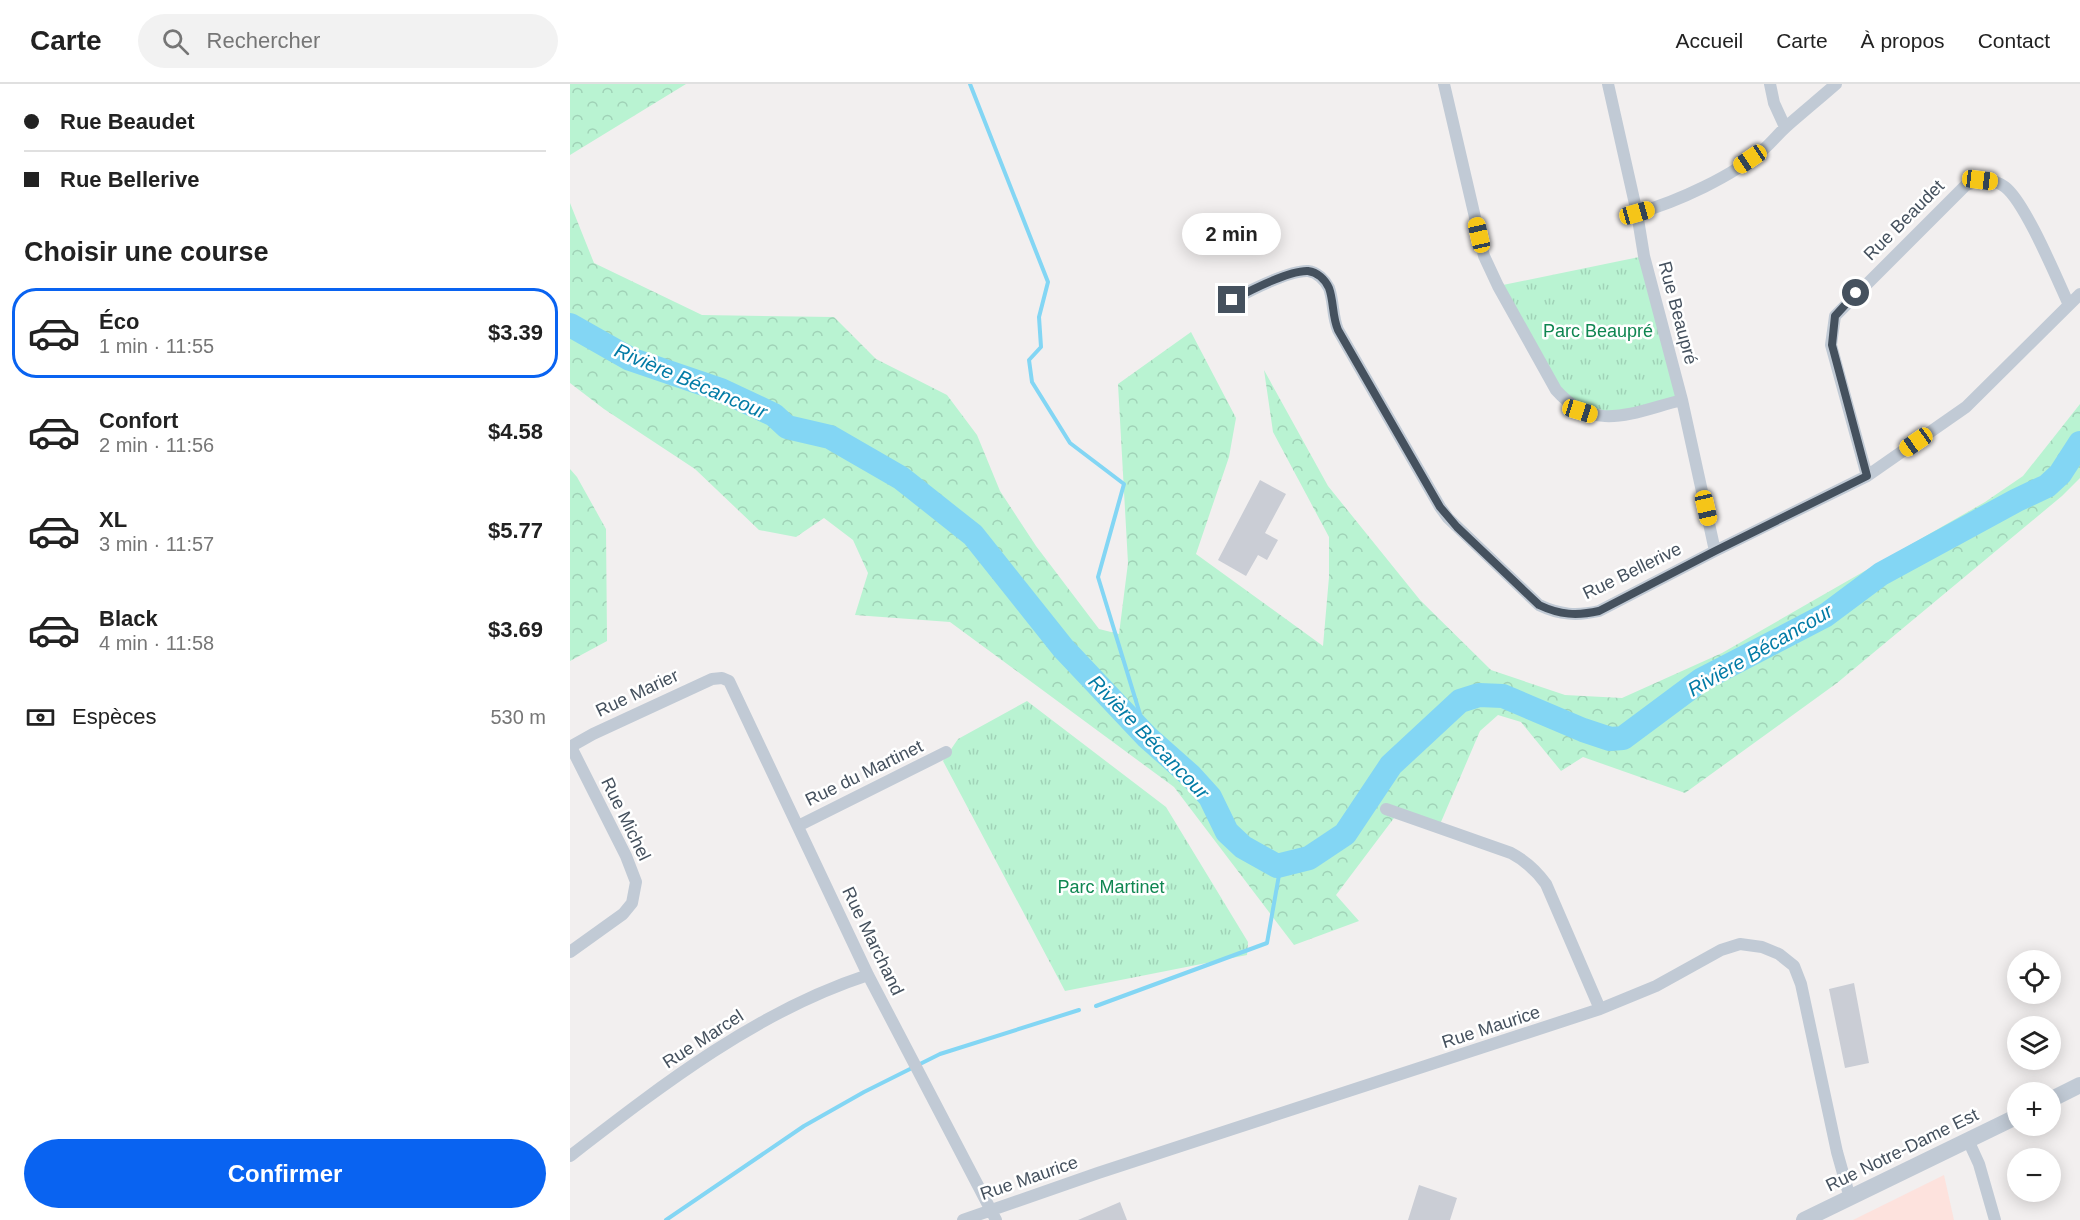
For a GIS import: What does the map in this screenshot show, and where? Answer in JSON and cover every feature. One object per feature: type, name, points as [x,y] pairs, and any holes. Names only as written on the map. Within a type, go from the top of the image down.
[{"type":"street","points":[[1444,84],[1484,256],[1497,286],[1556,390],[1580,411],[1594,416],[1622,415],[1682,400]]},
{"type":"street","name":"Rue Beaupré","points":[[1608,84],[1637,213],[1644,256],[1682,400],[1715,551]]},
{"type":"street","points":[[1770,84],[1774,103],[1785,127]]},
{"type":"street","points":[[1637,213],[1673,202],[1737,168],[1764,149],[1785,127],[1836,84]]},
{"type":"street","name":"Rue Beaudet","points":[[1867,476],[1832,345],[1835,316],[1966,184],[1980,180],[1995,181],[2013,195],[2029,221],[2069,305]]},
{"type":"street","name":"Rue Bellerive","points":[[1232,300],[1300,272],[1309,271],[1318,274],[1329,288],[1334,320],[1338,330],[1448,518],[1539,605],[1553,611],[1584,614],[1599,611],[1867,476],[1966,407],[2080,294]]},
{"type":"street","name":"Rue Marier","points":[[570,747],[678,694],[712,679],[722,678]]},
{"type":"street","name":"Rue Marchand","points":[[722,678],[729,681],[733,687],[868,975],[993,1215]]},
{"type":"street","name":"Rue Michel","points":[[570,747],[626,856],[636,882],[632,903],[623,914],[570,952]]},
{"type":"street","name":"Rue du Martinet","points":[[798,826],[946,752]]},
{"type":"street","points":[[1386,809],[1511,853],[1535,869],[1546,884],[1600,1009]]},
{"type":"street","name":"Rue Maurice","points":[[963,1220],[993,1215],[1600,1009],[1656,986],[1721,950],[1740,944],[1762,947],[1779,954],[1794,966],[1801,984],[1837,1152],[1850,1198]]},
{"type":"street","name":"Rue Marcel","points":[[570,1156],[669,1082],[760,1023],[815,993],[868,975]]},
{"type":"street","points":[[2061,1094],[2080,1085]]},
{"type":"street","name":"Rue Notre-Dame Est","points":[[1804,1220],[2007,1121]]},
{"type":"street","points":[[1968,1140],[1979,1164],[1995,1220]]},
{"type":"shaded area","points":[[1944,1175],[1954,1220],[1853,1220]]},
{"type":"green space","points":[[570,84],[686,84],[570,155]]},
{"type":"green space","points":[[570,203],[594,263],[702,315],[834,317],[876,359],[947,395],[977,435],[1000,491],[1036,546],[1099,629],[1119,634],[1128,563],[1118,384],[1191,332],[1236,418],[1229,457],[1196,554],[1323,646],[1329,577],[1329,537],[1273,432],[1264,370],[1328,486],[1420,600],[1491,670],[1565,695],[1622,698],[1722,653],[1985,502],[2023,476],[2080,404],[2080,478],[2062,496],[1837,683],[1685,793],[1583,757],[1561,771],[1521,722],[1498,715],[1480,731],[1438,829],[1397,814],[1336,895],[1359,921],[1294,945],[1174,787],[950,622],[855,615],[868,573],[853,540],[824,518],[796,537],[759,530],[695,469],[604,409],[570,383]]},
{"type":"green space","name":"Parc Beaupré","points":[[1644,256],[1682,400],[1622,415],[1566,401],[1498,286]]},
{"type":"green space","points":[[570,469],[577,477],[606,529],[607,641],[570,661]]},
{"type":"green space","name":"Parc Martinet","points":[[1027,701],[1166,807],[1248,942],[1247,955],[1065,991],[943,761],[958,739]]},
{"type":"building","points":[[1260,480],[1286,494],[1265,533],[1278,540],[1267,560],[1258,555],[1246,576],[1218,560]]},
{"type":"building","points":[[1854,983],[1869,1063],[1845,1068],[1829,989]]},
{"type":"building","points":[[1419,1185],[1457,1198],[1450,1220],[1408,1220]]},
{"type":"building","points":[[1120,1202],[1127,1220],[1078,1220]]},
{"type":"waterway","points":[[970,84],[1048,282],[1039,317],[1041,347],[1029,360],[1032,382],[1070,443],[1124,484],[1098,577],[1147,737]]},
{"type":"waterway","name":"Rivière Bécancour","points":[[570,325],[630,359],[721,390],[774,415],[787,427],[830,437],[901,478],[973,535],[1063,648],[1147,737],[1191,776],[1210,797],[1227,832],[1243,847],[1277,866],[1309,858],[1345,834],[1391,765],[1460,701],[1479,695],[1503,696],[1583,730],[1610,739],[1623,738],[1701,680],[1826,615],[1881,574],[2047,486],[2060,474],[2080,443]]},
{"type":"waterway","points":[[1096,1006],[1267,943],[1279,875],[1277,866]]},
{"type":"waterway","points":[[666,1220],[804,1126],[864,1092],[940,1054],[1079,1010]]},
{"type":"route","points":[[1232,300],[1300,272],[1309,271],[1318,274],[1329,288],[1334,320],[1338,330],[1448,518],[1539,605],[1553,611],[1584,614],[1599,611],[1867,476],[1831,334],[1835,316],[1856,293]]}]
